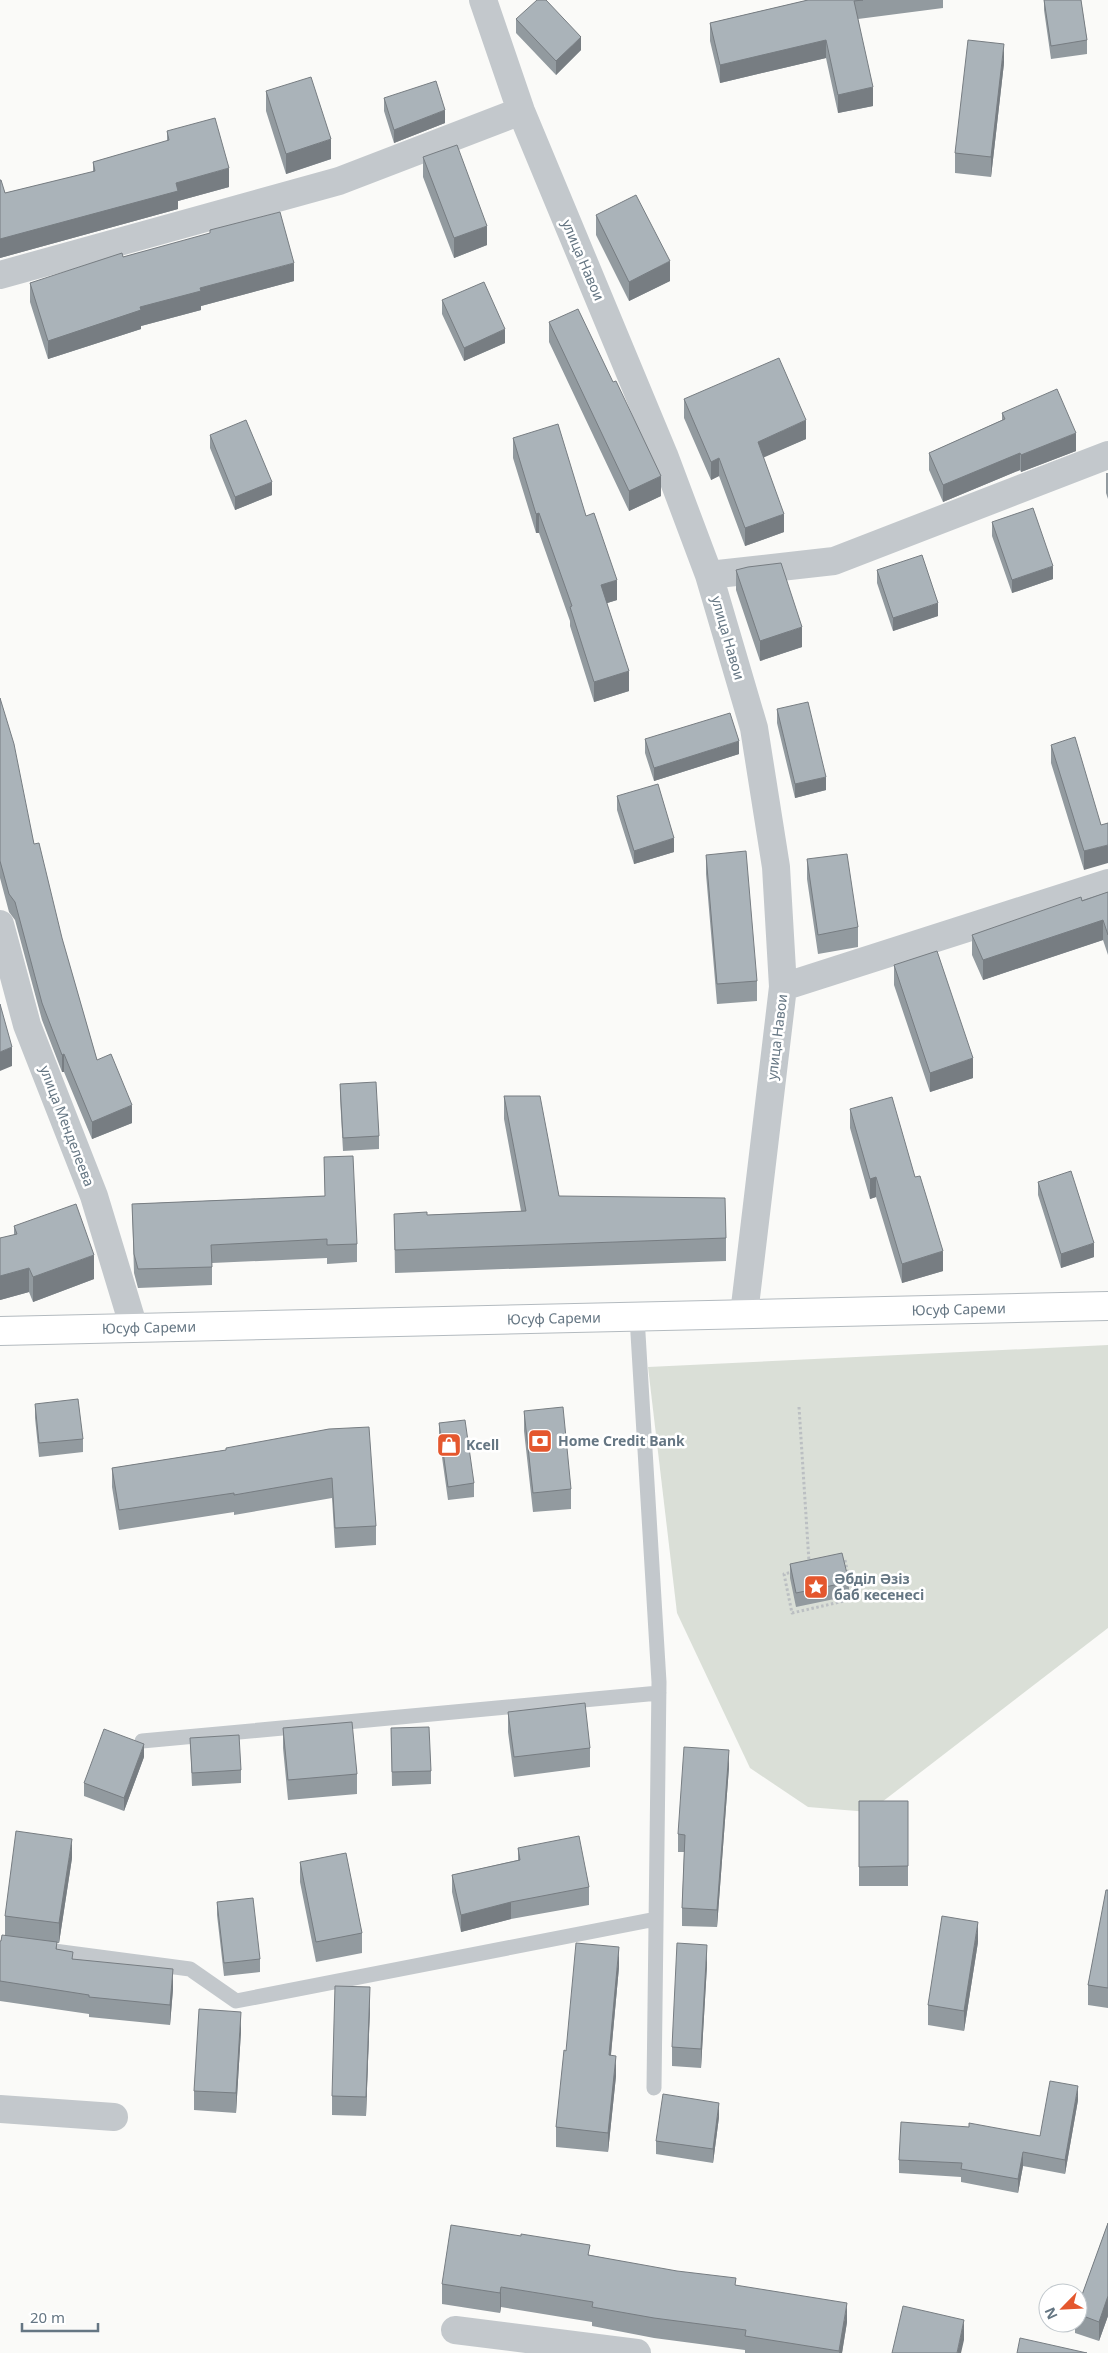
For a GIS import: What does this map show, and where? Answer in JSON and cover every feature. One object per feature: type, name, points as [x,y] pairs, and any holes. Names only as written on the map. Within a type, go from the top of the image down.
[{"type":"main road","name":"Юсуф Сареми","points":[[0,1331],[1108,1306]]},
{"type":"street","name":"улица Навои","points":[[483,0],[521,112],[664,455],[709,575],[754,728],[776,867],[783,987],[744,1314]]},
{"type":"street","points":[[0,275],[339,181],[521,112]]},
{"type":"street","points":[[709,575],[834,561],[1108,455]]},
{"type":"street","points":[[783,987],[1108,883]]},
{"type":"street","name":"улица Менделеева","points":[[0,924],[27,1026],[94,1196],[134,1328]]},
{"type":"street","points":[[0,2109],[114,2117]]},
{"type":"street","points":[[455,2330],[637,2353]]},
{"type":"lane","points":[[637,1316],[659,1693],[654,2088]]},
{"type":"lane","points":[[142,1742],[659,1693]]},
{"type":"lane","points":[[38,1949],[190,1969],[236,2002],[656,1919]]},
{"type":"path","points":[[799,1407],[810,1568]]},
{"type":"path","points":[[845,1560],[853,1599],[792,1613],[784,1574],[810,1568],[845,1560]]},
{"type":"shaded area","points":[[1108,1345],[1108,1628],[869,1812],[808,1807],[750,1768],[677,1613],[648,1367]]},
{"type":"building","points":[[537,0],[546,0],[581,37],[556,61],[516,19]]},
{"type":"building","points":[[808,0],[863,0],[854,1],[873,87],[838,95],[826,40],[720,65],[710,23]]},
{"type":"building","points":[[1044,0],[1081,0],[1087,40],[1051,46]]},
{"type":"building","points":[[968,40],[1004,44],[991,157],[955,153]]},
{"type":"building","points":[[311,77],[331,139],[286,154],[266,91]]},
{"type":"building","points":[[436,81],[445,110],[394,130],[384,98]]},
{"type":"building","points":[[215,118],[229,168],[176,183],[178,191],[0,239],[0,180],[5,193],[95,171],[93,162],[169,140],[167,131]]},
{"type":"building","points":[[457,145],[487,226],[454,238],[423,157]]},
{"type":"building","points":[[636,195],[670,261],[629,282],[596,215]]},
{"type":"building","points":[[280,212],[294,263],[200,288],[201,291],[140,307],[141,310],[48,341],[30,283],[122,253],[123,257],[210,233],[210,230]]},
{"type":"building","points":[[484,282],[505,329],[464,348],[442,300]]},
{"type":"building","points":[[578,309],[613,382],[616,381],[661,476],[629,491],[549,322]]},
{"type":"building","points":[[779,358],[806,420],[758,442],[784,514],[745,528],[719,458],[711,462],[684,399]]},
{"type":"building","points":[[1057,389],[1076,433],[1021,455],[1020,453],[943,485],[929,453],[1005,419],[1002,413]]},
{"type":"building","points":[[246,420],[272,482],[235,497],[210,435]]},
{"type":"building","points":[[558,424],[586,516],[594,513],[617,580],[601,585],[629,671],[594,682],[570,607],[572,606],[539,513],[536,514],[513,438]]},
{"type":"building","points":[[1033,508],[1053,566],[1012,580],[992,522]]},
{"type":"building","points":[[922,555],[938,603],[893,618],[877,570]]},
{"type":"building","points":[[781,563],[802,627],[760,641],[736,570]]},
{"type":"building","points":[[0,698],[14,744],[34,844],[39,843],[62,938],[97,1060],[111,1054],[132,1105],[92,1122],[64,1054],[62,1055],[42,1003],[15,902],[9,894],[0,861]]},
{"type":"building","points":[[808,702],[826,777],[795,784],[777,709]]},
{"type":"building","points":[[730,713],[739,741],[654,768],[645,739]]},
{"type":"building","points":[[1075,737],[1101,825],[1108,823],[1108,845],[1084,851],[1051,745]]},
{"type":"building","points":[[658,784],[674,838],[634,851],[617,796]]},
{"type":"building","points":[[746,851],[757,981],[717,984],[706,855]]},
{"type":"building","points":[[847,854],[858,927],[818,935],[807,859]]},
{"type":"building","points":[[1108,892],[1108,935],[1103,920],[983,960],[972,935],[1081,897],[1082,901]]},
{"type":"building","points":[[937,951],[973,1058],[930,1073],[894,965]]},
{"type":"building","points":[[0,1004],[12,1047],[0,1052]]},
{"type":"building","points":[[376,1082],[379,1136],[343,1138],[340,1084]]},
{"type":"building","points":[[504,1096],[540,1096],[559,1196],[725,1198],[726,1238],[395,1250],[394,1214],[427,1212],[427,1215],[526,1211]]},
{"type":"building","points":[[892,1097],[915,1177],[920,1176],[943,1251],[902,1264],[876,1177],[870,1179],[850,1109]]},
{"type":"building","points":[[353,1156],[357,1244],[327,1245],[327,1239],[211,1245],[212,1267],[138,1269],[134,1254],[132,1204],[325,1196],[324,1157]]},
{"type":"building","points":[[1071,1171],[1094,1243],[1061,1254],[1038,1182]]},
{"type":"building","points":[[76,1204],[94,1255],[33,1277],[29,1268],[0,1276],[0,1238],[17,1234],[14,1226]]},
{"type":"building","points":[[78,1399],[83,1439],[39,1443],[35,1404]]},
{"type":"building","points":[[563,1407],[571,1489],[533,1493],[524,1411]]},
{"type":"building","points":[[465,1420],[474,1483],[448,1487],[439,1423]]},
{"type":"building","points":[[369,1427],[376,1526],[335,1528],[332,1478],[234,1495],[234,1493],[119,1510],[112,1468],[226,1450],[226,1448],[329,1429]]},
{"type":"building","points":[[842,1553],[849,1582],[796,1593],[790,1564]]},
{"type":"building","points":[[585,1703],[590,1748],[514,1757],[508,1712]]},
{"type":"building","points":[[352,1722],[357,1774],[288,1780],[283,1728]]},
{"type":"building","points":[[429,1727],[431,1771],[392,1772],[391,1728]]},
{"type":"building","points":[[104,1729],[144,1744],[124,1798],[84,1783]]},
{"type":"building","points":[[239,1735],[241,1770],[192,1773],[190,1738]]},
{"type":"building","points":[[684,1747],[729,1750],[717,1910],[682,1908],[685,1835],[678,1834]]},
{"type":"building","points":[[859,1801],[908,1801],[908,1866],[859,1867]]},
{"type":"building","points":[[16,1831],[72,1839],[59,1923],[5,1916]]},
{"type":"building","points":[[579,1836],[589,1887],[511,1902],[461,1915],[452,1875],[520,1860],[518,1848]]},
{"type":"building","points":[[346,1853],[362,1933],[316,1942],[300,1862]]},
{"type":"building","points":[[1106,1890],[1108,1890],[1108,1988],[1088,1985]]},
{"type":"building","points":[[253,1898],[260,1959],[224,1963],[217,1902]]},
{"type":"building","points":[[942,1916],[978,1922],[964,2011],[928,2005]]},
{"type":"building","points":[[2,1935],[57,1942],[56,1949],[73,1952],[72,1959],[173,1969],[170,2005],[89,1997],[89,1995],[0,1981],[0,1941]]},
{"type":"building","points":[[576,1943],[619,1947],[609,2055],[616,2056],[608,2133],[556,2127],[564,2050],[566,2051]]},
{"type":"building","points":[[677,1943],[707,1945],[701,2049],[672,2047]]},
{"type":"building","points":[[335,1986],[370,1987],[366,2097],[332,2096]]},
{"type":"building","points":[[199,2009],[241,2012],[236,2093],[194,2091]]},
{"type":"building","points":[[1050,2081],[1078,2086],[1065,2160],[1023,2152],[1018,2179],[961,2169],[962,2163],[899,2160],[901,2122],[969,2127],[969,2123],[1040,2136]]},
{"type":"building","points":[[663,2094],[719,2103],[713,2149],[656,2141]]},
{"type":"building","points":[[1108,2223],[1108,2296],[1099,2322],[1088,2318],[1088,2283],[1086,2283]]},
{"type":"building","points":[[451,2225],[590,2245],[588,2255],[677,2271],[736,2278],[735,2285],[847,2303],[839,2351],[745,2336],[746,2330],[654,2318],[592,2307],[593,2302],[501,2287],[500,2293],[442,2284]]},
{"type":"building","points":[[903,2306],[964,2320],[957,2353],[892,2353]]},
{"type":"building","points":[[1020,2338],[1087,2353],[1017,2353]]},
{"type":"place","name":"Home Credit Bank","points":[[540,1441]]},
{"type":"place","name":"Kcell","points":[[449,1445]]},
{"type":"place","name":"Әбділ Әзіз баб кесенесі","points":[[816,1587]]}]
